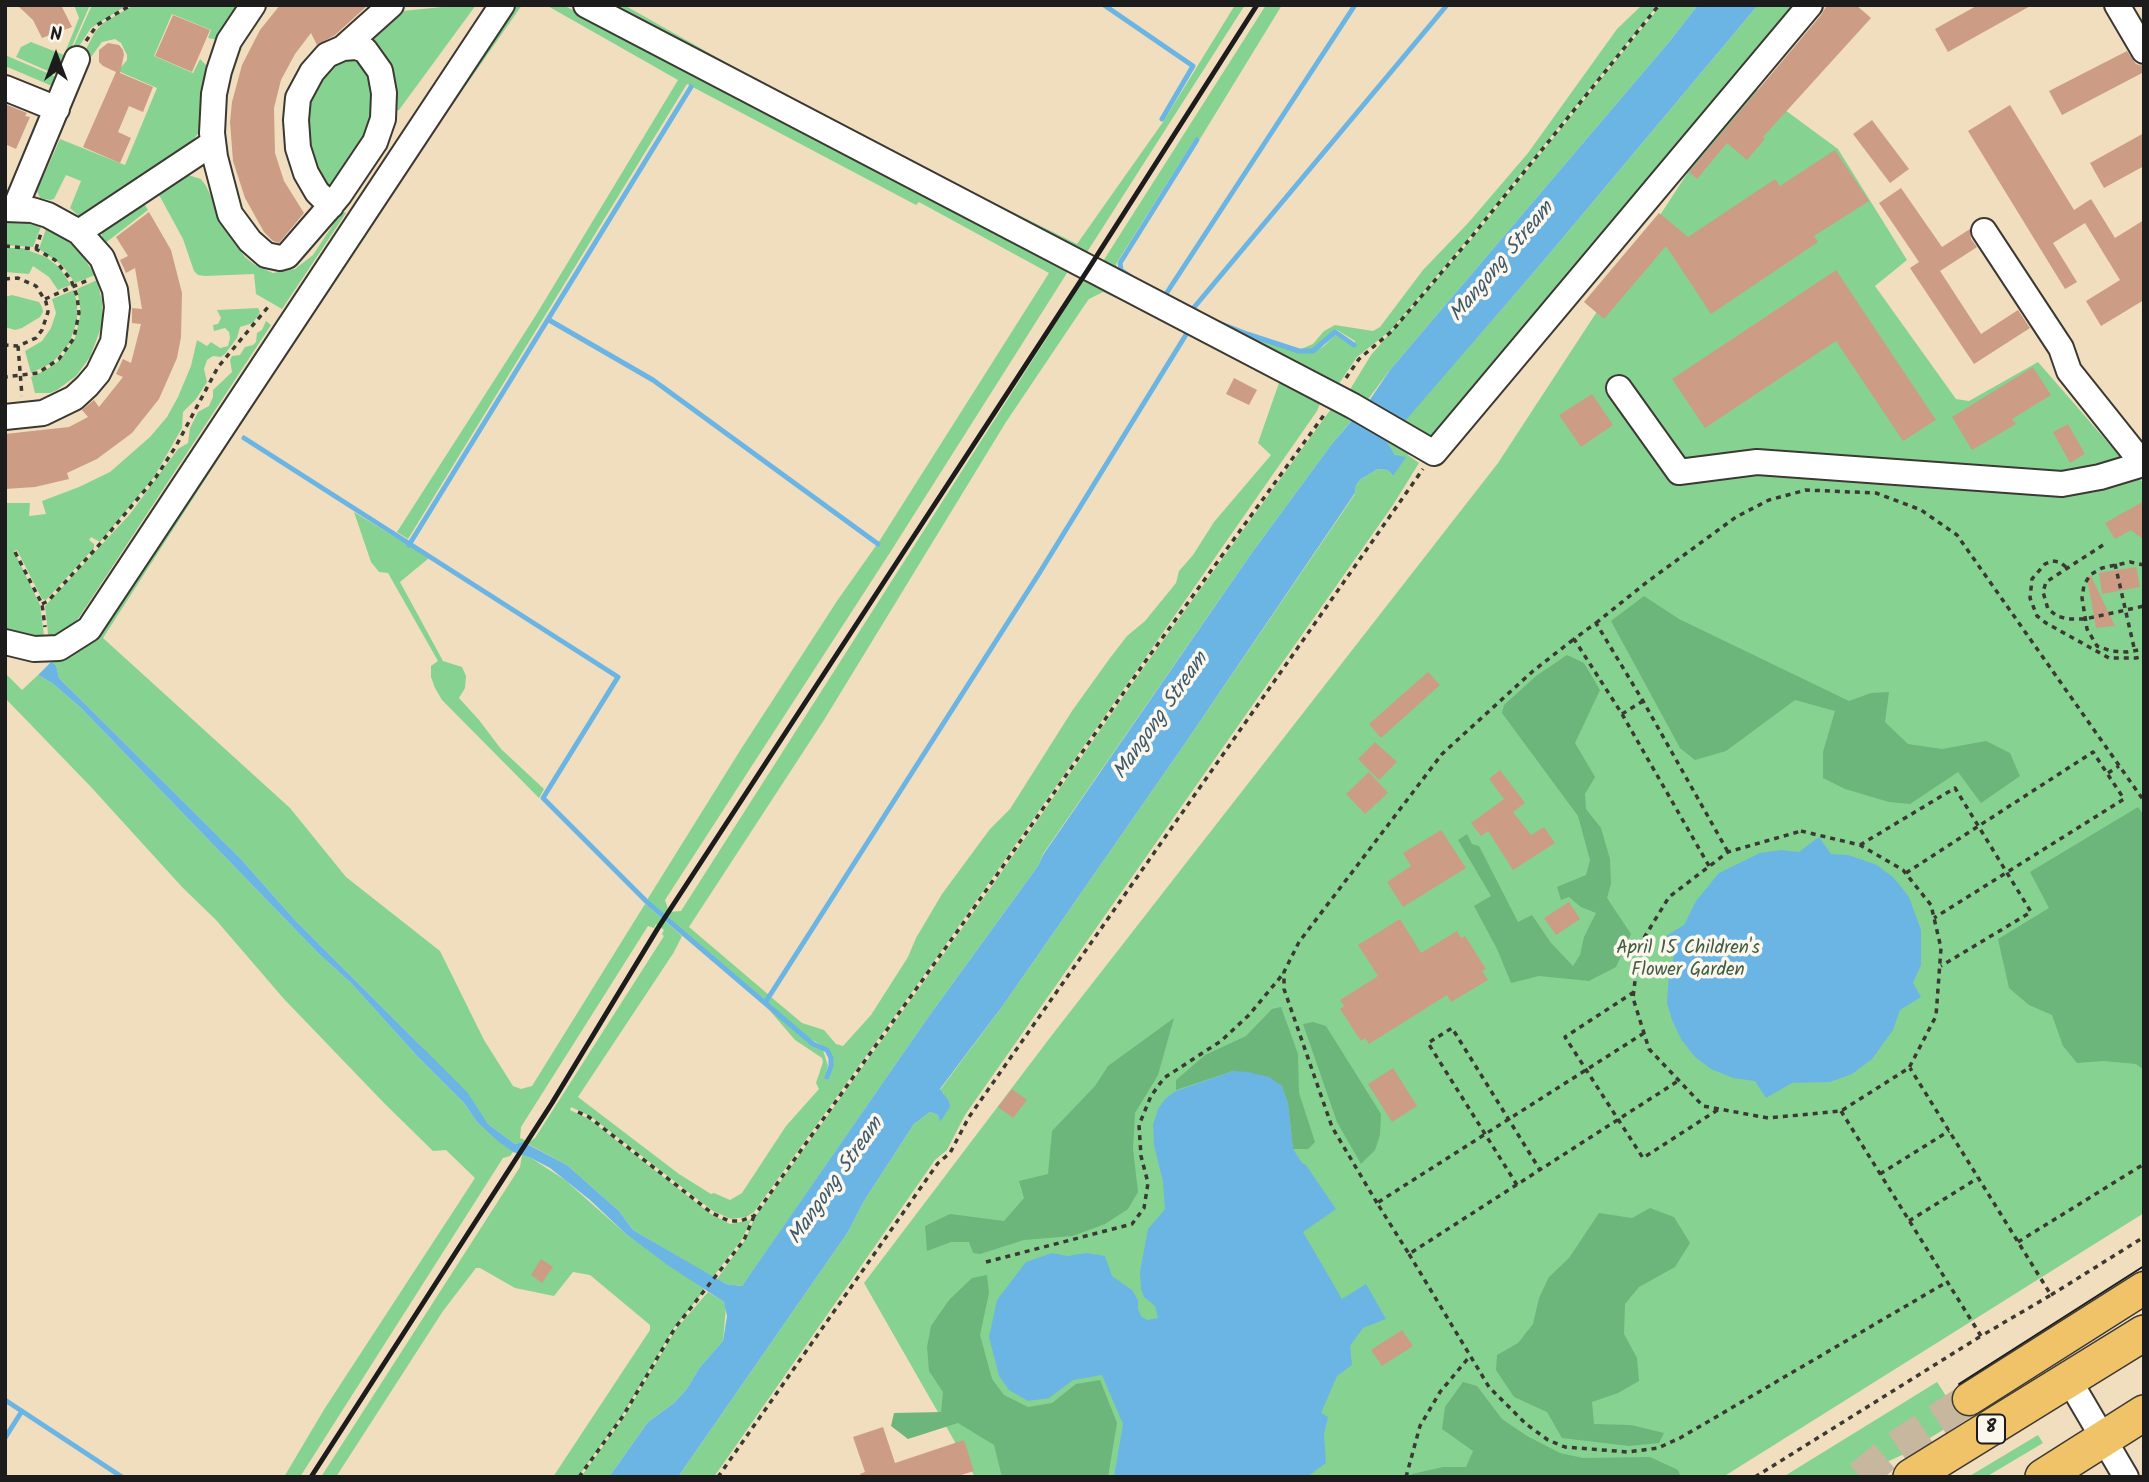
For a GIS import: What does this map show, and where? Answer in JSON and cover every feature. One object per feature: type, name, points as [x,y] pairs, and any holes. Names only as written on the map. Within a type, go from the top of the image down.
[{"type":"highway","name":"8","points":[[1911,1477],[2144,1334]]},
{"type":"highway","points":[[2043,1477],[2144,1413]]},
{"type":"main road","points":[[1969,1399],[2144,1288]]},
{"type":"street","points":[[253,5],[229,41],[219,71],[214,94],[213,143],[220,185],[230,214],[250,241],[265,255],[280,258],[286,256],[331,206],[375,142],[383,119],[384,93],[380,71],[365,50],[343,47]]},
{"type":"street","points":[[331,206],[317,191],[306,173],[298,148],[298,98],[312,72],[327,55],[343,47],[391,5]]},
{"type":"street","points":[[5,642],[34,649],[59,648],[89,629],[502,5]]},
{"type":"street","points":[[586,5],[1344,401],[1434,453],[1810,5]]},
{"type":"street","points":[[2117,5],[2144,51]]},
{"type":"street","points":[[15,407],[43,413],[67,402],[87,386],[98,373],[110,350],[117,325],[115,290],[108,272],[91,244],[79,232],[48,215],[10,208],[57,109],[77,59]]},
{"type":"street","points":[[5,88],[57,109]]},
{"type":"street","points":[[79,232],[213,143]]},
{"type":"street","points":[[1619,388],[1679,472],[1756,462],[2062,484],[2101,477],[2143,464],[2069,371],[2061,348],[1984,230]]},
{"type":"street","points":[[2069,1380],[2126,1477]]},
{"type":"path","points":[[77,59],[93,28],[131,5]]},
{"type":"path","points":[[579,1477],[623,1416],[675,1328],[744,1240],[754,1216],[969,915],[1147,659],[1326,412],[1344,401],[1359,359],[1392,331],[1659,5]]},
{"type":"path","points":[[5,246],[23,247],[48,256],[61,266],[74,286],[79,304],[79,321],[70,346],[59,359],[46,369],[5,377]]},
{"type":"path","points":[[45,299],[108,272]]},
{"type":"path","points":[[5,279],[27,280],[36,286],[45,299],[48,312],[43,330],[36,338],[19,346],[5,345]]},
{"type":"path","points":[[42,604],[48,601],[120,522],[156,477],[176,446],[218,367],[268,307]]},
{"type":"path","points":[[15,407],[21,376],[19,346]]},
{"type":"path","points":[[718,1477],[922,1185],[938,1163],[950,1153],[969,1117],[1411,487]]},
{"type":"path","points":[[986,1262],[1132,1224],[1144,1208],[1148,1183],[1141,1156],[1139,1125],[1151,1096],[1164,1078],[1221,1041],[1249,1014],[1284,972],[1299,942],[1442,754],[1533,671],[1647,582],[1736,517],[1769,500],[1806,491],[1876,494],[1922,510],[1957,535],[2144,801]]},
{"type":"path","points":[[2103,545],[2046,582],[2043,592],[2048,609],[2057,616],[2068,619],[2085,619],[2144,606]]},
{"type":"path","points":[[15,552],[42,604],[48,649]]},
{"type":"path","points":[[2066,567],[2060,562],[2052,561],[2037,571],[2032,579],[2030,598],[2037,616],[2109,659],[2144,656]]},
{"type":"path","points":[[2144,565],[2130,562],[2102,568],[2090,575],[2084,584],[2082,598],[2090,637],[2097,646],[2111,651],[2135,652],[2144,649]]},
{"type":"path","points":[[2115,564],[2135,652]]},
{"type":"path","points":[[1596,623],[1728,852]]},
{"type":"path","points":[[1574,639],[1622,714],[1709,866]]},
{"type":"path","points":[[1622,714],[1643,701]]},
{"type":"path","points":[[1906,873],[2093,752],[2124,799],[1934,918]]},
{"type":"path","points":[[2108,774],[2119,766]]},
{"type":"path","points":[[1860,845],[1955,788],[2032,912],[1940,967]]},
{"type":"path","points":[[1801,831],[1860,845],[1906,873],[1931,905],[1941,948],[1936,1016],[1909,1068],[1841,1111],[1768,1118],[1703,1106],[1649,1049],[1633,998],[1639,946],[1669,897],[1728,852],[1801,831]]},
{"type":"path","points":[[1284,972],[1284,989],[1332,1127],[1489,1387],[1526,1424],[1548,1440],[1564,1447],[1628,1452],[1658,1448],[1680,1438],[1947,1282]]},
{"type":"path","points":[[1634,992],[1565,1037],[1643,1158],[1719,1109]]},
{"type":"path","points":[[1517,1185],[1428,1043],[1451,1028],[1540,1170]]},
{"type":"path","points":[[1377,1203],[1644,1033]]},
{"type":"path","points":[[1909,1068],[2051,1295]]},
{"type":"path","points":[[1409,1254],[1678,1081]]},
{"type":"path","points":[[1841,1111],[1981,1336]]},
{"type":"path","points":[[578,1112],[589,1117],[712,1213],[729,1221],[740,1221],[754,1216]]},
{"type":"path","points":[[1880,1174],[1949,1131]]},
{"type":"path","points":[[2018,1242],[2144,1164]]},
{"type":"path","points":[[1909,1221],[1978,1178]]},
{"type":"path","points":[[1755,1477],[2144,1237]]},
{"type":"path","points":[[1406,1477],[1420,1426],[1440,1392],[1469,1356]]},
{"type":"green space","points":[[74,5],[90,5],[59,76],[16,57],[21,47],[31,42],[64,55],[79,18]]},
{"type":"green space","points":[[92,5],[127,5],[91,28],[74,54],[59,89],[5,66],[5,55],[59,78]]},
{"type":"green space","points":[[134,5],[237,5],[218,40],[208,38],[211,30],[172,14],[154,56],[193,73],[200,59],[206,65],[200,131],[193,140],[80,217],[70,208],[81,181],[66,175],[54,199],[50,200],[40,198],[37,191],[60,139],[125,165],[157,88],[118,71],[127,60],[127,55],[121,43],[115,39],[102,42],[91,57],[87,56],[85,51],[103,23]]},
{"type":"green space","points":[[476,5],[399,110],[394,111],[388,64],[378,48],[365,40],[392,12]]},
{"type":"green space","points":[[511,5],[522,5],[423,147],[103,638],[290,808],[346,877],[440,951],[484,1040],[513,1086],[521,1089],[532,1086],[645,904],[682,936],[578,1097],[679,1174],[711,1194],[730,1200],[742,1193],[786,1126],[819,1089],[816,1083],[822,1058],[795,1040],[765,1005],[812,1046],[823,1050],[828,1066],[825,1076],[829,1078],[832,1057],[828,1049],[807,1037],[767,1002],[771,997],[802,1023],[824,1030],[836,1044],[843,1046],[871,1015],[908,957],[942,894],[990,829],[1010,809],[1072,711],[1110,658],[1176,583],[1179,571],[1214,522],[1271,455],[1258,443],[1280,380],[1321,401],[1317,411],[942,950],[754,1212],[746,1217],[731,1219],[713,1211],[590,1116],[571,1107],[570,1110],[589,1119],[711,1214],[730,1224],[751,1220],[742,1239],[713,1277],[633,1230],[619,1211],[567,1165],[524,1142],[515,1144],[488,1124],[418,1043],[295,920],[240,858],[59,678],[56,665],[51,662],[68,656]],"holes":[[[656,924],[664,930],[664,936],[535,1138],[529,1142],[520,1138],[521,1127],[648,926],[654,928]]]},
{"type":"green space","points":[[546,5],[563,5],[1064,265],[1067,273],[665,900],[669,912],[681,911],[1085,278],[1165,320],[1103,292],[1089,299],[1006,422],[824,720],[689,927],[769,995],[765,1000],[647,900],[741,749],[880,540],[1049,273],[919,202],[916,205],[687,84],[408,539],[397,532],[536,315],[678,80]]},
{"type":"green space","points":[[605,5],[624,5],[828,120],[1077,244],[1163,122],[1235,5],[1245,5],[1082,260]]},
{"type":"green space","points":[[1266,5],[1282,5],[1200,139],[1197,138],[1193,142],[1116,264],[1119,272],[1156,295],[1247,336],[1300,352],[1314,352],[1335,335],[1352,346],[1355,345],[1355,341],[1337,330],[1313,349],[1301,349],[1313,344],[1324,331],[1335,325],[1373,331],[1380,327],[1423,270],[1469,222],[1528,153],[1617,29],[1642,5],[1658,5],[1468,239],[1391,330],[1357,357],[1338,385],[1208,323],[1100,266]]},
{"type":"green space","points":[[1661,5],[1698,5],[1390,370],[1363,406],[1346,396],[1371,355],[1470,241]]},
{"type":"green space","points":[[1758,5],[1799,5],[1434,438],[1424,433],[1408,455],[1419,463],[1393,505],[965,1115],[947,1150],[935,1160],[714,1477],[678,1477],[848,1232],[864,1201],[914,1124],[930,1112],[938,1115],[940,1121],[944,1094],[940,1090],[1004,1004],[1186,742],[1355,494],[1356,485],[1378,469],[1388,470],[1393,476],[1395,455],[1386,442],[1540,265]]},
{"type":"green space","points":[[352,58],[366,63],[373,87],[371,128],[328,187],[324,184],[305,139],[310,94],[329,65],[338,64],[340,59]]},
{"type":"green space","name":"April 15 Children's Flower Garden","points":[[1747,82],[1838,149],[1907,260],[1875,286],[1956,399],[1969,401],[2038,362],[2144,484],[2144,1213],[1723,1477],[975,1477],[864,1283],[1052,1035],[1498,463]]},
{"type":"green space","points":[[188,175],[201,179],[206,186],[229,235],[245,257],[273,273],[295,269],[313,255],[342,211],[346,213],[282,309],[256,294],[254,274],[205,276],[194,271],[183,239],[158,193]]},
{"type":"green space","points":[[143,202],[148,210],[104,244],[101,240],[102,231]]},
{"type":"green space","points":[[5,223],[26,223],[41,227],[33,247],[5,245]]},
{"type":"green space","points":[[46,229],[78,249],[95,275],[75,283],[62,265],[39,249]]},
{"type":"green space","points":[[5,248],[22,248],[46,257],[59,267],[71,285],[58,290],[49,277],[33,266],[29,274],[5,272]]},
{"type":"green space","points":[[97,280],[102,301],[102,325],[90,357],[76,376],[57,390],[35,393],[31,377],[60,360],[75,338],[81,313],[77,289]]},
{"type":"green space","points":[[74,290],[77,321],[69,344],[52,363],[31,373],[25,351],[42,341],[51,328],[56,313],[52,299]]},
{"type":"green space","points":[[12,295],[39,302],[43,312],[40,317],[15,330],[5,327],[5,297]]},
{"type":"green space","points":[[258,308],[260,312],[253,323],[240,327],[237,338],[225,354],[207,360],[204,369],[207,382],[183,412],[182,428],[154,477],[100,542],[91,537],[89,540],[94,544],[94,548],[46,600],[42,599],[17,550],[14,551],[40,605],[45,643],[5,634],[5,503],[30,503],[29,516],[46,514],[42,501],[110,472],[150,437],[167,417],[191,366],[197,340],[207,346],[211,342],[220,348],[228,346],[229,332],[225,328],[214,331],[213,325],[218,324],[221,318],[217,310]]},
{"type":"green space","points":[[266,321],[271,325],[74,625],[49,642],[45,606],[130,514],[178,449],[188,443],[190,428],[198,412],[209,406],[213,390],[232,372],[232,356],[240,355],[245,347],[256,342],[257,333],[262,330]]},
{"type":"green space","points":[[1331,409],[1352,420],[1251,554],[1043,854],[1038,866],[929,1016],[752,1272],[742,1286],[726,1284],[717,1279],[745,1240],[755,1217],[971,916],[1149,660]]},
{"type":"green space","points":[[354,512],[429,558],[400,582],[443,661],[462,667],[466,676],[465,688],[459,698],[501,749],[544,789],[539,798],[442,700],[431,677],[431,666],[438,661],[388,573],[379,572],[371,562]]},
{"type":"green space","points":[[1644,596],[1679,619],[1849,701],[1871,693],[1889,692],[1885,722],[1908,744],[1942,749],[1986,741],[2010,753],[2020,776],[1981,803],[1958,772],[1910,804],[1889,802],[1845,789],[1823,778],[1823,752],[1835,711],[1795,700],[1726,751],[1695,760],[1680,748],[1611,621]]},
{"type":"green space","points":[[1567,655],[1584,663],[1600,690],[1575,743],[1595,777],[1585,794],[1586,809],[1601,828],[1610,859],[1611,884],[1607,898],[1631,934],[1616,967],[1589,981],[1539,976],[1511,983],[1497,949],[1474,906],[1491,896],[1458,840],[1467,834],[1472,844],[1479,846],[1518,922],[1532,915],[1551,943],[1573,966],[1596,913],[1581,907],[1569,897],[1561,900],[1557,887],[1586,875],[1590,860],[1578,816],[1502,713],[1504,705],[1536,676]]},
{"type":"green space","points":[[5,673],[22,690],[38,675],[52,683],[80,707],[318,953],[351,983],[464,1103],[477,1122],[513,1152],[503,1158],[300,1477],[284,1477],[325,1408],[475,1178],[446,1150],[433,1151],[284,999],[216,920],[5,698]]},
{"type":"green space","points":[[2138,807],[2144,815],[2144,1070],[2136,1064],[2104,1061],[2077,1063],[2063,1046],[2052,1015],[2029,1005],[2009,988],[1998,939],[2049,908],[2030,872]]},
{"type":"green space","points":[[1281,1007],[1298,1054],[1299,1093],[1315,1142],[1308,1149],[1293,1149],[1288,1104],[1282,1086],[1233,1071],[1176,1090],[1176,1080],[1205,1055],[1246,1036],[1272,1009]]},
{"type":"green space","points":[[1174,1018],[1158,1075],[1135,1113],[1133,1149],[1138,1192],[1128,1209],[1105,1224],[1073,1236],[1024,1240],[980,1254],[973,1253],[969,1242],[951,1242],[927,1251],[925,1226],[950,1214],[1004,1221],[1024,1198],[1019,1181],[1048,1174],[1052,1131],[1095,1086],[1108,1066]]},
{"type":"green space","points":[[1313,1022],[1326,1026],[1381,1114],[1380,1135],[1375,1150],[1361,1164],[1337,1122],[1303,1024]]},
{"type":"green space","points":[[522,1155],[565,1180],[626,1234],[704,1289],[703,1292],[674,1328],[622,1416],[578,1477],[553,1477],[650,1330],[650,1325],[590,1275],[573,1272],[554,1296],[515,1288],[476,1268],[443,1311],[336,1477],[321,1477],[520,1167]]},
{"type":"green space","points":[[1650,1208],[1674,1217],[1690,1243],[1675,1267],[1639,1287],[1625,1304],[1624,1334],[1637,1358],[1639,1381],[1618,1393],[1592,1402],[1594,1424],[1631,1425],[1664,1433],[1659,1443],[1629,1446],[1562,1438],[1547,1412],[1514,1397],[1496,1370],[1497,1355],[1518,1343],[1533,1324],[1539,1298],[1549,1277],[1569,1258],[1599,1213],[1632,1218]]},
{"type":"green space","points":[[987,1275],[989,1293],[980,1335],[992,1379],[1004,1395],[1028,1407],[1052,1403],[1076,1384],[1100,1380],[1117,1423],[1108,1477],[1002,1477],[994,1445],[958,1423],[908,1439],[891,1426],[894,1413],[941,1412],[943,1392],[929,1371],[927,1347],[931,1326],[949,1300],[972,1278]]},
{"type":"green space","points":[[708,1292],[724,1302],[726,1307],[723,1341],[674,1403],[648,1422],[609,1477],[581,1477],[624,1417],[676,1329]]},
{"type":"green space","points":[[1463,1382],[1477,1386],[1502,1419],[1560,1453],[1583,1458],[1650,1457],[1678,1470],[1681,1477],[1412,1477],[1412,1474],[1443,1467],[1466,1467],[1473,1451],[1442,1429],[1445,1407]]},
{"type":"green space","points":[[1937,1382],[1961,1419],[1902,1455],[1854,1477],[1783,1477]]},
{"type":"green space","points":[[2038,1435],[2043,1443],[1986,1477],[1968,1477]]},
{"type":"water","name":"Mangong Stream","points":[[1698,5],[1758,5],[1387,442],[1395,455],[1406,457],[1393,476],[1388,470],[1378,469],[1356,485],[1355,493],[1186,742],[1004,1004],[940,1089],[950,1107],[940,1122],[938,1115],[930,1112],[914,1124],[864,1201],[848,1232],[678,1477],[609,1477],[648,1422],[674,1403],[723,1341],[727,1316],[724,1302],[626,1234],[550,1168],[513,1152],[477,1122],[464,1103],[351,983],[318,953],[80,707],[52,683],[38,675],[51,662],[56,665],[59,678],[240,858],[295,920],[467,1092],[488,1124],[515,1144],[523,1142],[567,1165],[619,1211],[633,1230],[726,1284],[742,1286],[929,1016],[1038,866],[1251,554],[1331,445],[1371,398],[1390,370]]},
{"type":"water","points":[[1819,837],[1831,854],[1848,855],[1877,865],[1894,878],[1909,897],[1921,930],[1921,965],[1913,983],[1921,997],[1900,1010],[1893,1030],[1872,1059],[1852,1074],[1830,1082],[1792,1083],[1766,1098],[1755,1081],[1733,1078],[1711,1069],[1695,1057],[1681,1039],[1667,1003],[1669,971],[1675,953],[1666,936],[1684,925],[1696,901],[1719,873],[1760,853],[1781,850],[1799,852]]},
{"type":"water","points":[[1233,1071],[1269,1077],[1282,1086],[1288,1104],[1293,1149],[1336,1209],[1303,1232],[1342,1299],[1366,1284],[1386,1319],[1363,1328],[1350,1346],[1352,1365],[1337,1376],[1321,1413],[1328,1417],[1324,1434],[1326,1463],[1307,1477],[1114,1477],[1123,1424],[1102,1375],[1073,1380],[1049,1398],[1028,1401],[1009,1390],[999,1376],[989,1337],[997,1300],[1026,1262],[1052,1253],[1067,1256],[1087,1253],[1105,1256],[1112,1276],[1132,1290],[1138,1300],[1141,1316],[1147,1320],[1158,1318],[1155,1306],[1144,1297],[1140,1272],[1148,1229],[1165,1209],[1153,1125],[1158,1109],[1166,1098],[1176,1091]]},
{"type":"building","points":[[17,5],[61,5],[72,27],[42,38],[33,20]]},
{"type":"building","points":[[280,5],[368,5],[335,35],[317,45],[311,33],[295,54],[281,80],[274,108],[275,153],[284,181],[304,213],[279,243],[264,232],[245,198],[233,161],[230,122],[232,102],[242,65],[260,30]]},
{"type":"building","points":[[1827,5],[1856,5],[1871,18],[1763,137],[1765,139],[1747,160],[1727,143],[1697,179],[1689,172]]},
{"type":"building","points":[[1978,5],[2032,5],[1948,52],[1935,29]]},
{"type":"building","points":[[173,15],[210,30],[192,72],[155,56]]},
{"type":"building","points":[[108,43],[119,45],[123,50],[120,73],[153,87],[143,112],[129,106],[118,132],[131,138],[120,163],[83,147],[116,72],[99,62],[99,50]]},
{"type":"building","points":[[2127,51],[2136,64],[2143,66],[2144,72],[2062,115],[2049,91]]},
{"type":"building","points":[[5,104],[27,113],[25,116],[30,117],[16,149],[5,144]]},
{"type":"building","points":[[2010,105],[2074,210],[2091,199],[2115,238],[2144,220],[2144,300],[2101,326],[2086,301],[2120,280],[2085,223],[2053,243],[2077,282],[2065,289],[1968,131]]},
{"type":"building","points":[[1872,120],[1909,169],[1890,183],[1853,134]]},
{"type":"building","points":[[2144,133],[2144,166],[2104,188],[2090,163]]},
{"type":"building","points":[[1835,150],[1869,201],[1814,236],[1818,242],[1711,314],[1666,246],[1604,319],[1584,302],[1659,213],[1688,237],[1775,179],[1780,186]]},
{"type":"building","points":[[1901,188],[1942,247],[1970,229],[1971,239],[1977,247],[1940,271],[1981,334],[2018,310],[2030,328],[1974,364],[1910,268],[1919,262],[1879,203]]},
{"type":"building","points":[[149,212],[171,250],[182,293],[181,337],[177,358],[159,399],[132,433],[97,459],[67,473],[69,479],[35,487],[5,489],[5,434],[69,427],[88,417],[82,410],[94,400],[99,407],[123,377],[116,374],[123,359],[131,363],[141,324],[132,323],[132,308],[142,309],[135,268],[126,273],[120,260],[128,256],[116,237]]},
{"type":"building","points":[[1836,270],[1936,420],[1903,441],[1836,341],[1705,428],[1672,379]]},
{"type":"building","points":[[2033,367],[2051,395],[2012,419],[2016,424],[1972,450],[1952,417]]},
{"type":"building","points":[[1234,378],[1257,390],[1249,405],[1226,394]]},
{"type":"building","points":[[1592,394],[1613,425],[1581,447],[1559,415]]},
{"type":"building","points":[[2068,424],[2085,454],[2070,463],[2053,432]]},
{"type":"building","points":[[2144,501],[2144,540],[2131,530],[2115,539],[2105,523]]},
{"type":"building","points":[[2136,567],[2140,587],[2102,594],[2099,573]]},
{"type":"building","points":[[2091,576],[2115,626],[2096,628],[2087,577]]},
{"type":"building","points":[[1428,672],[1440,685],[1381,738],[1369,724]]},
{"type":"building","points":[[1375,742],[1397,762],[1379,780],[1358,759]]},
{"type":"building","points":[[1500,770],[1525,803],[1513,812],[1531,835],[1544,827],[1555,843],[1513,870],[1488,831],[1481,836],[1471,823],[1504,799],[1489,779]]},
{"type":"building","points":[[1369,772],[1388,793],[1365,814],[1346,794]]},
{"type":"building","points":[[1441,830],[1466,868],[1403,907],[1387,882],[1411,866],[1403,853]]},
{"type":"building","points":[[1569,902],[1580,919],[1556,935],[1544,918]]},
{"type":"building","points":[[1400,919],[1421,953],[1457,931],[1461,938],[1465,936],[1486,969],[1482,971],[1488,980],[1451,1002],[1447,995],[1369,1044],[1365,1038],[1361,1041],[1340,1009],[1344,1006],[1340,1000],[1378,976],[1358,945]]},
{"type":"building","points":[[1393,1068],[1417,1106],[1392,1122],[1368,1084]]},
{"type":"building","points":[[1012,1089],[1027,1100],[1013,1118],[998,1107]]},
{"type":"building","points":[[541,1259],[553,1267],[542,1283],[531,1275]]},
{"type":"building","points":[[1402,1330],[1413,1346],[1382,1366],[1371,1350]]},
{"type":"building","points":[[883,1427],[895,1463],[964,1440],[974,1471],[955,1477],[861,1477],[860,1474],[865,1472],[853,1437]]},
{"type":"waterway","points":[[1104,5],[1193,66],[1162,119]]},
{"type":"waterway","points":[[1164,297],[1355,5]]},
{"type":"waterway","points":[[1191,311],[1447,5]]},
{"type":"waterway","points":[[409,545],[691,87]]},
{"type":"waterway","points":[[1131,277],[1121,270],[1120,263],[1197,140]]},
{"type":"waterway","points":[[549,320],[653,380],[878,544]]},
{"type":"waterway","points":[[1219,323],[1299,351],[1313,351],[1335,332],[1354,345]]},
{"type":"waterway","points":[[765,1003],[1040,572],[1187,333]]},
{"type":"waterway","points":[[244,438],[618,677],[543,798],[649,904],[813,1044],[827,1050],[831,1058],[827,1077]]},
{"type":"waterway","points":[[5,1400],[122,1477]]},
{"type":"waterway","points":[[5,1438],[22,1411]]},
{"type":"tunnel","points":[[1860,1477],[1894,1448],[1969,1399]]},
{"type":"tram line","points":[[1959,1384],[2144,1266]]},
{"type":"railway","points":[[311,1477],[552,1103],[658,928],[1089,268],[1257,5]]}]
